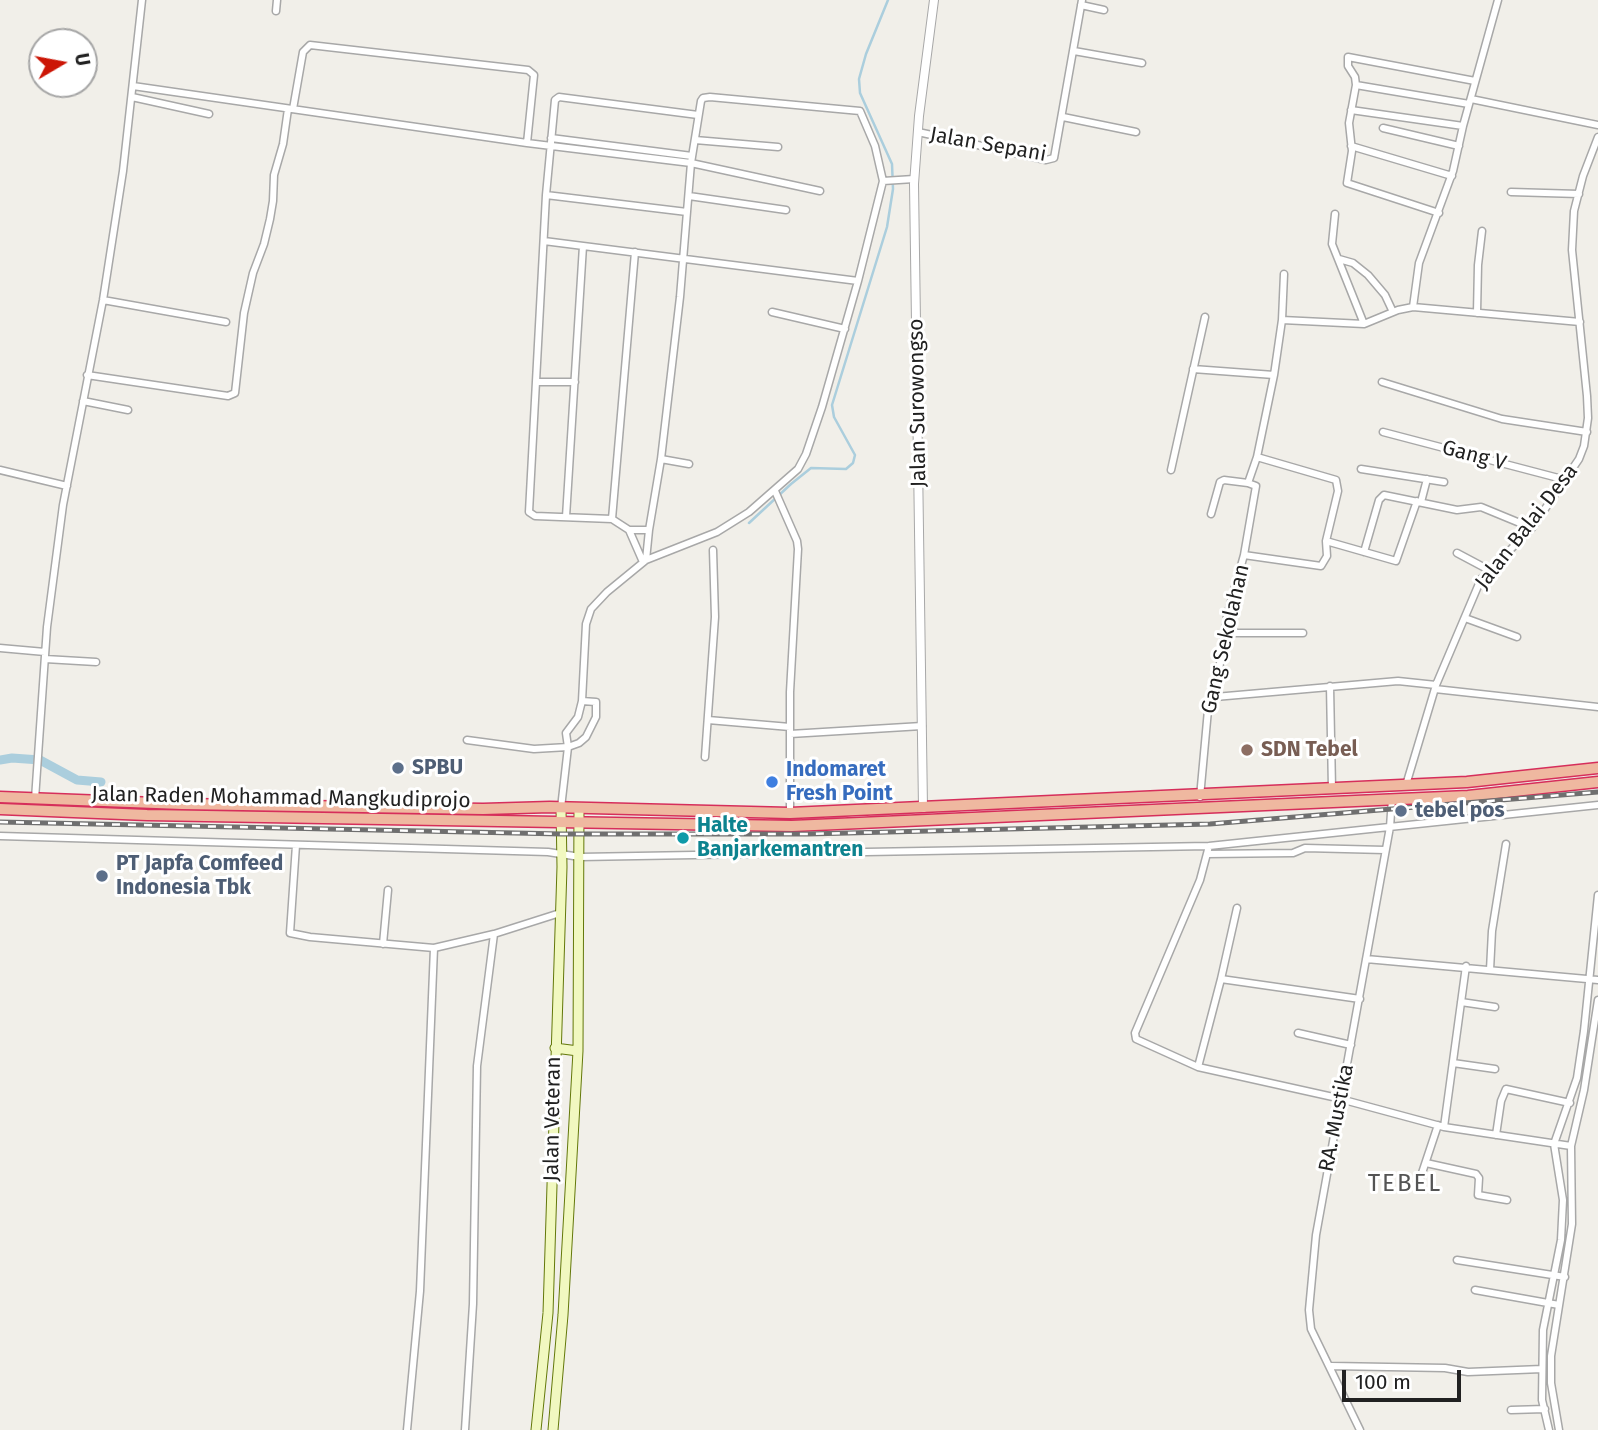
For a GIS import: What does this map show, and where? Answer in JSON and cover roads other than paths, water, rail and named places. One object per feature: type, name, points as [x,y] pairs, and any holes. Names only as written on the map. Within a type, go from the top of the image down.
[{"type":"highway","name":"Jalan Raden Mohammad Mangkudiprojo","points":[[0,797],[182,804],[561,807],[790,813],[1467,782],[1598,768]]},
{"type":"highway","name":"Jalan Raden Mohammad Mangkudiprojo","points":[[0,809],[146,815],[792,826],[1392,797],[1468,796],[1598,782]]},
{"type":"main road","name":"Jalan Veteran","points":[[536,1430],[548,1313],[562,856],[561,807]]},
{"type":"main road","name":"Jalan Veteran","points":[[553,1430],[564,1315],[578,1051],[579,808]]},
{"type":"main road","points":[[555,1048],[578,1051]]},
{"type":"street","points":[[35,799],[45,656],[66,486],[103,300],[134,86],[142,0]]},
{"type":"street","points":[[276,11],[277,0]]},
{"type":"street","name":"Jalan Surowongso","points":[[923,808],[914,179],[934,0]]},
{"type":"street","points":[[1413,307],[1419,263],[1452,176],[1497,0]]},
{"type":"street","points":[[1104,10],[1081,3],[1063,117],[1136,132]]},
{"type":"street","points":[[87,375],[228,396],[235,393],[244,313],[253,272],[270,219],[274,175],[284,144],[303,52],[310,45],[531,70],[534,75],[527,143]]},
{"type":"street","points":[[1074,51],[1142,63]]},
{"type":"street","points":[[1439,213],[1350,184],[1347,180],[1351,146],[1349,123],[1356,85],[1355,77],[1348,66],[1349,56],[1475,81]]},
{"type":"street","points":[[1356,85],[1598,125]]},
{"type":"street","points":[[134,86],[527,143],[692,160]]},
{"type":"street","points":[[132,97],[209,114]]},
{"type":"street","points":[[645,561],[629,530],[612,519],[535,516],[529,512],[546,195],[555,100],[559,97],[698,115]]},
{"type":"street","points":[[561,807],[570,744],[566,733],[578,717],[584,701],[586,624],[591,609],[645,561],[717,532],[749,512],[776,492],[798,469],[806,454],[859,281],[886,181],[860,111],[706,97],[701,101],[692,160],[662,459],[645,561]]},
{"type":"street","points":[[1351,110],[1463,126]]},
{"type":"street","name":"Jalan Sepani","points":[[918,132],[1046,160],[1055,158],[1063,117]]},
{"type":"street","points":[[1383,128],[1460,146]]},
{"type":"street","name":"Jalan Balai Desa","points":[[1406,785],[1435,687],[1481,579],[1532,528],[1579,458],[1587,432],[1588,418],[1572,250],[1574,211],[1595,155],[1598,137]]},
{"type":"street","points":[[551,138],[692,160],[820,191]]},
{"type":"street","points":[[695,140],[778,147]]},
{"type":"street","points":[[1351,146],[1452,176]]},
{"type":"street","points":[[886,181],[914,179]]},
{"type":"street","points":[[1511,192],[1579,194]]},
{"type":"street","points":[[546,195],[687,212]]},
{"type":"street","points":[[689,196],[786,210]]},
{"type":"street","points":[[1335,214],[1331,238],[1364,324]]},
{"type":"street","points":[[1477,313],[1482,231]]},
{"type":"street","points":[[544,241],[859,281]]},
{"type":"street","points":[[566,517],[583,246]]},
{"type":"street","points":[[612,519],[635,252]]},
{"type":"street","points":[[1339,259],[1353,263],[1368,275],[1385,295],[1393,312]]},
{"type":"street","points":[[1248,482],[1257,457],[1274,375],[1282,320],[1284,274]]},
{"type":"street","points":[[103,300],[226,322]]},
{"type":"street","points":[[1282,320],[1364,324],[1413,307],[1580,322]]},
{"type":"street","points":[[772,312],[845,328]]},
{"type":"street","points":[[1171,470],[1205,317]]},
{"type":"street","points":[[1194,369],[1274,375]]},
{"type":"street","points":[[537,382],[575,382]]},
{"type":"street","points":[[1382,382],[1502,419],[1587,432]]},
{"type":"street","points":[[83,401],[128,410]]},
{"type":"street","points":[[1588,418],[1598,418]]},
{"type":"street","name":"Gang V","points":[[1383,432],[1566,480]]},
{"type":"street","points":[[1257,457],[1336,480],[1338,491],[1326,541],[1396,561],[1427,479]]},
{"type":"street","points":[[662,459],[690,464]]},
{"type":"street","points":[[1361,469],[1444,482]]},
{"type":"street","points":[[0,470],[66,486]]},
{"type":"street","points":[[1211,514],[1222,480],[1248,482],[1256,486],[1244,555]]},
{"type":"street","points":[[776,492],[799,549],[790,692],[790,813]]},
{"type":"street","points":[[1364,552],[1380,497],[1387,495],[1457,510],[1481,507],[1532,528]]},
{"type":"street","points":[[629,530],[649,530]]},
{"type":"street","name":"Gang Sekolahan","points":[[1200,808],[1208,710],[1215,698],[1224,634],[1244,555],[1321,566],[1326,559],[1326,541]]},
{"type":"street","points":[[705,757],[715,617],[713,550]]},
{"type":"street","points":[[1457,553],[1489,570]]},
{"type":"street","points":[[1465,618],[1517,637]]},
{"type":"street","points":[[1224,634],[1303,633]]},
{"type":"street","points":[[0,648],[96,662]]},
{"type":"street","points":[[1215,698],[1398,681],[1598,707]]},
{"type":"street","points":[[1329,686],[1332,789]]},
{"type":"street","points":[[467,740],[534,748],[570,744],[593,727],[597,707],[594,701],[584,701]]},
{"type":"street","points":[[708,720],[790,730],[922,726]]},
{"type":"street","name":"RA. Mustika","points":[[1360,1430],[1311,1329],[1309,1310],[1316,1235],[1390,827],[1392,797]]},
{"type":"street","points":[[0,836],[548,852],[580,857],[1209,846],[1598,805]]},
{"type":"street","points":[[1490,970],[1492,931],[1506,844]]},
{"type":"street","points":[[296,845],[290,933],[434,948],[494,934],[560,913]]},
{"type":"street","points":[[1209,846],[1200,880],[1136,1039],[1198,1067],[1339,1098],[1441,1126],[1568,1146]]},
{"type":"street","points":[[1208,854],[1293,853],[1305,848],[1385,850]]},
{"type":"street","points":[[383,944],[388,890]]},
{"type":"street","points":[[1549,1430],[1542,1330],[1553,1304],[1559,1276],[1563,1200],[1556,1144],[1570,1103],[1581,1056],[1593,979],[1598,895]]},
{"type":"street","points":[[1198,1067],[1237,908]]},
{"type":"street","points":[[465,1430],[473,1304],[477,1066],[494,934]]},
{"type":"street","points":[[407,1430],[420,1291],[434,948]]},
{"type":"street","points":[[1366,959],[1593,979]]},
{"type":"street","points":[[1419,1185],[1441,1126],[1465,966]]},
{"type":"street","points":[[1221,979],[1360,999]]},
{"type":"street","points":[[1559,1430],[1548,1408],[1546,1369],[1553,1304],[1572,1224],[1568,1146],[1584,1090],[1598,1000]]},
{"type":"street","points":[[1461,1002],[1494,1007]]},
{"type":"street","points":[[1298,1033],[1351,1045]]},
{"type":"street","points":[[1452,1063],[1495,1069]]},
{"type":"street","points":[[1496,1135],[1501,1101],[1506,1089],[1570,1103]]},
{"type":"street","points":[[1426,1163],[1476,1174],[1479,1178],[1478,1195],[1507,1200]]},
{"type":"street","points":[[1457,1260],[1559,1276]]},
{"type":"street","points":[[1475,1290],[1553,1304]]},
{"type":"street","points":[[1331,1366],[1445,1368],[1465,1372],[1546,1369]]},
{"type":"street","points":[[1511,1410],[1548,1408]]},
{"type":"waterway","points":[[749,523],[811,468],[846,469],[853,463],[855,455],[834,417],[832,405],[887,227],[893,189],[892,164],[860,93],[859,79],[888,0]]},
{"type":"waterway","points":[[0,760],[40,760],[77,780],[101,782]]},
{"type":"railway","points":[[0,822],[562,834],[808,834],[1210,824],[1598,792]]},
{"type":"place","name":"SDN Tebel","points":[[1247,750]]},
{"type":"place","name":"SPBU","points":[[398,768]]},
{"type":"place","name":"Indomaret Fresh Point","points":[[772,782]]},
{"type":"place","name":"tebel pos","points":[[1401,811]]},
{"type":"place","name":"Halte Banjarkemantren","points":[[683,838]]},
{"type":"place","name":"PT Japfa Comfeed Indonesia Tbk","points":[[102,876]]},
{"type":"district","name":"TEBEL","points":[[1405,1184]]}]
